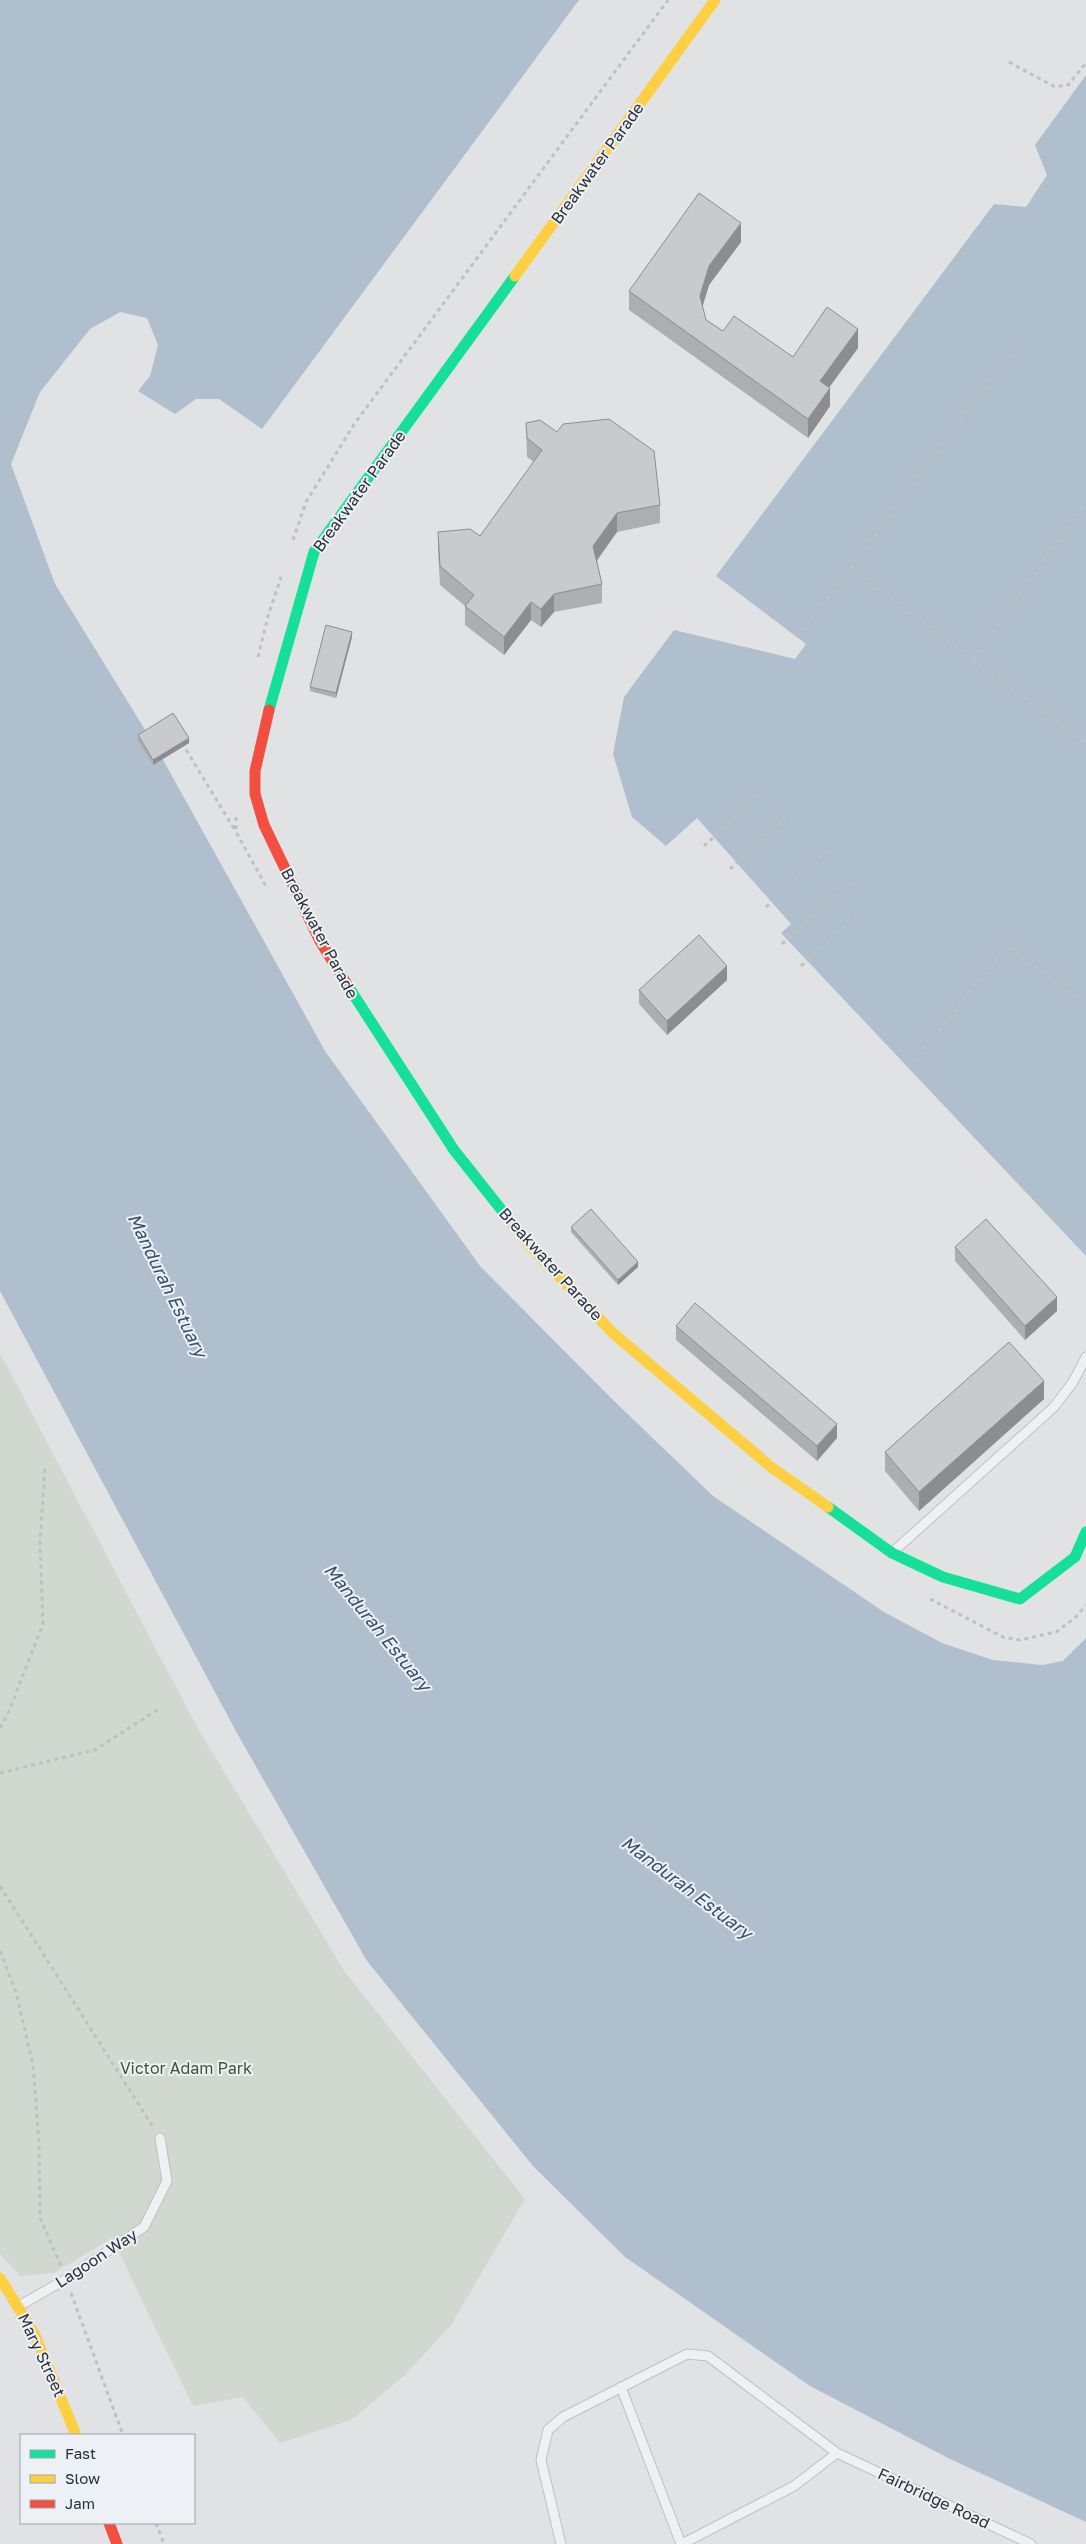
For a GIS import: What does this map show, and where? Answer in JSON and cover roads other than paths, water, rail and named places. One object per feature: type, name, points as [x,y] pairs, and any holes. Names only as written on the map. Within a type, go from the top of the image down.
[{"type":"street","name":"Breakwater Parade","points":[[715,0],[314,552],[260,741],[255,770],[255,794],[268,834],[320,941],[373,1028],[454,1150],[532,1248],[614,1334],[771,1467],[892,1552],[943,1577],[1020,1598],[1075,1557],[1086,1532]]},
{"type":"street","name":"Mary Street","points":[[0,2278],[19,2306],[52,2371],[76,2434]]},
{"type":"street","points":[[109,2524],[117,2544]]},
{"type":"lane","points":[[892,1552],[1054,1407],[1073,1382],[1086,1357]]},
{"type":"lane","name":"Lagoon Way","points":[[19,2306],[66,2280],[144,2227],[167,2181],[160,2138]]},
{"type":"lane","name":"Fairbridge Road","points":[[561,2544],[541,2460],[548,2430],[563,2417],[687,2354],[708,2356],[837,2453],[1030,2544]]},
{"type":"lane","points":[[621,2387],[681,2544],[794,2486],[837,2453]]},
{"type":"water","name":"Mandurah Estuary","points":[[0,0],[579,0],[262,429],[219,399],[196,399],[175,414],[138,391],[150,376],[158,345],[147,318],[120,312],[90,329],[40,392],[11,464],[55,584],[157,749],[325,1051],[480,1266],[612,1399],[713,1496],[884,1612],[942,1643],[993,1660],[1042,1665],[1063,1661],[1086,1638],[1086,2522],[950,2459],[810,2386],[625,2257],[533,2166],[367,1961],[238,1735],[0,1291]]},
{"type":"water","points":[[1086,75],[1086,1256],[781,933],[791,924],[697,818],[666,846],[632,817],[613,754],[624,697],[674,630],[795,659],[806,644],[716,576],[994,204],[1026,207],[1047,175],[1035,145]]},
{"type":"park label","name":"Victor Adam Park","points":[[186,2068]]}]
